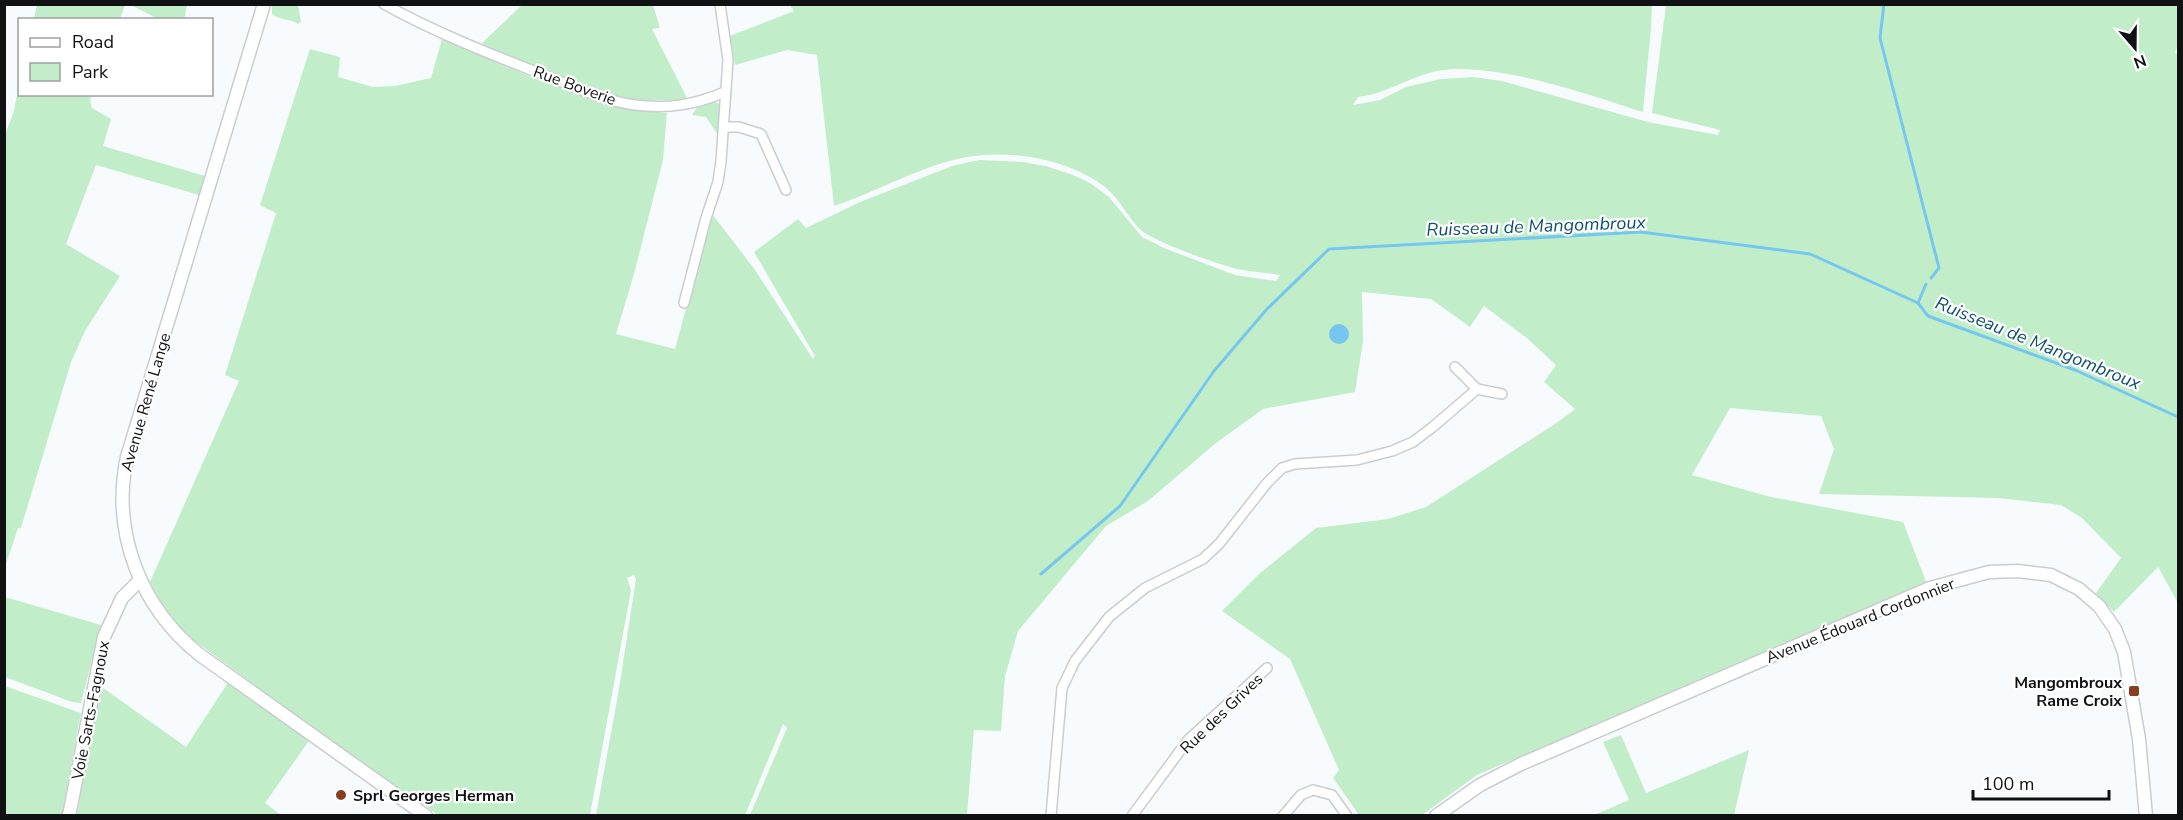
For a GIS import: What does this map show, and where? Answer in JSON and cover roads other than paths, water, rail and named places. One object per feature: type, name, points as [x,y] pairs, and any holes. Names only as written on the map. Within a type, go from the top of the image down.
[{"type":"main road","name":"Avenue René Lange","points":[[264,4],[127,457],[122,485],[123,517],[130,554],[148,597],[164,621],[188,645],[426,816]]},
{"type":"main road","name":"Avenue Édouard Cordonnier","points":[[1436,816],[1480,785],[1521,764],[1930,588],[1967,576],[1989,572],[2018,571],[2051,576],[2079,589],[2100,606],[2115,629],[2124,652],[2139,739],[2146,816]]},
{"type":"main road","name":"Voie Sarts-Fagnoux","points":[[69,816],[104,637],[122,598],[140,580]]},
{"type":"street","name":"Rue Boverie","points":[[384,4],[425,25],[515,64],[621,102],[636,105],[688,105],[725,92]]},
{"type":"street","points":[[684,303],[706,218],[718,182],[728,60],[720,4]]},
{"type":"street","points":[[724,127],[739,127],[761,134],[786,190]]},
{"type":"street","points":[[1455,367],[1476,389],[1502,394]]},
{"type":"street","points":[[1051,816],[1062,688],[1075,661],[1109,617],[1145,588],[1203,559],[1219,544],[1267,483],[1282,468],[1295,464],[1358,460],[1392,452],[1413,442],[1476,389]]},
{"type":"street","name":"Rue des Grives","points":[[1132,816],[1188,740],[1268,668]]},
{"type":"street","points":[[1283,816],[1301,795],[1313,790],[1332,795],[1347,816]]},
{"type":"water","points":[[1339,324],[1346,327],[1349,334],[1346,341],[1339,344],[1332,341],[1329,334],[1332,327]]},
{"type":"waterway","points":[[1884,4],[1880,38],[1939,268],[1931,278]]},
{"type":"waterway","name":"Ruisseau de Mangombroux","points":[[1041,574],[1120,506],[1214,371],[1267,309],[1329,249],[1641,232],[1810,254],[1918,303],[1928,316],[2075,370],[2178,417]]},
{"type":"waterway","points":[[1918,303],[1926,284]]},
{"type":"place","name":"Mangombroux Rame Croix","points":[[2134,691]]},
{"type":"place","name":"Sprl Georges Herman","points":[[341,795]]}]
